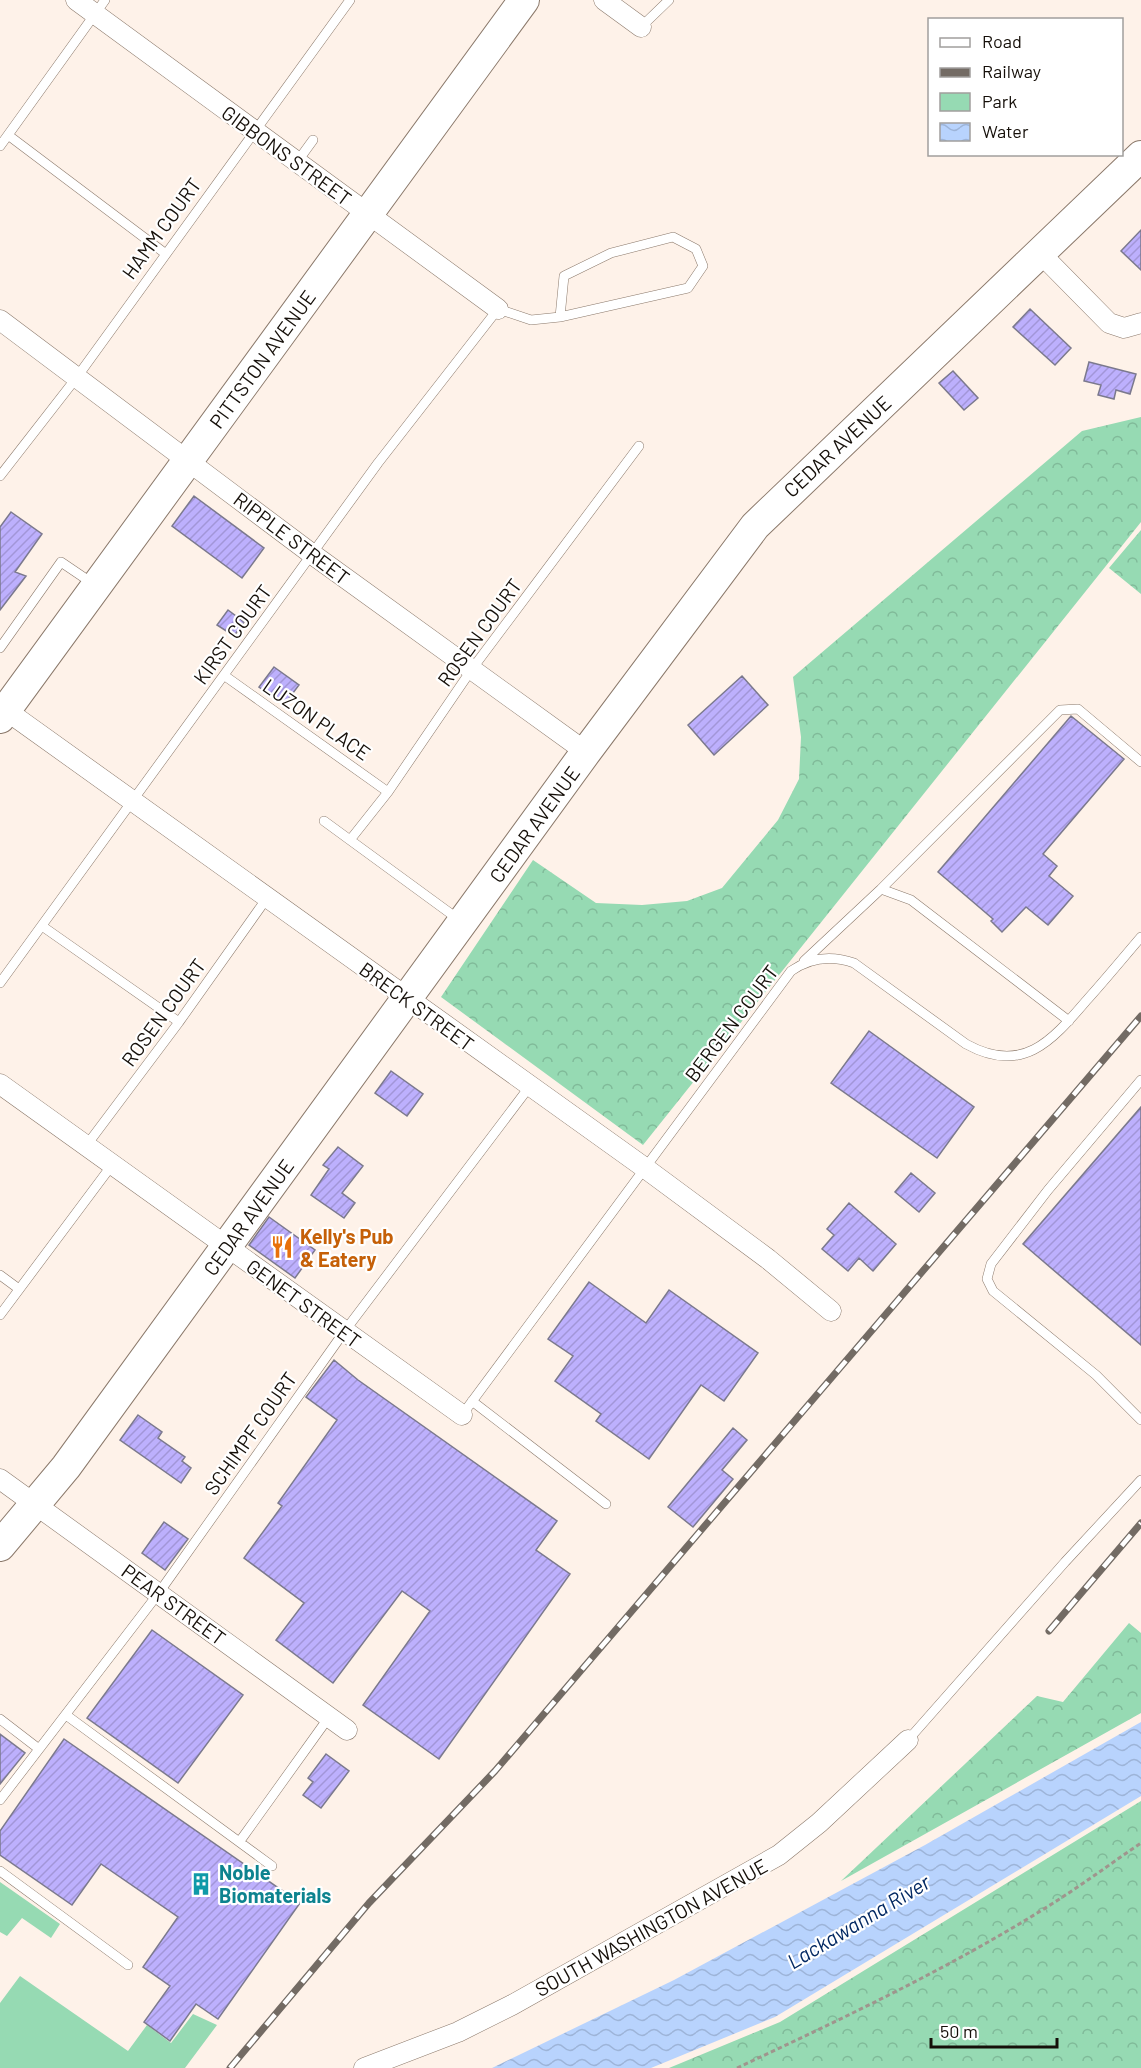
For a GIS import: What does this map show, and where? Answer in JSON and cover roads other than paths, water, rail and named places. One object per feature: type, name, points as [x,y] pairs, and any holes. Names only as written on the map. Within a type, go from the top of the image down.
[{"type":"main road","name":"PITTSTON AVENUE","points":[[2,711],[524,0]]},
{"type":"main road","name":"CEDAR AVENUE","points":[[0,1546],[66,1467],[586,752],[755,526],[1141,156]]},
{"type":"street","name":"GIBBONS STREET","points":[[76,0],[100,7],[253,130],[498,309]]},
{"type":"street","points":[[604,0],[641,27]]},
{"type":"street","points":[[1040,253],[1109,323],[1124,328],[1141,324]]},
{"type":"street","name":"RIPPLE STREET","points":[[0,320],[312,554],[586,752]]},
{"type":"street","name":"BRECK STREET","points":[[2,711],[645,1168],[768,1258],[831,1311]]},
{"type":"street","name":"GENET STREET","points":[[0,1084],[344,1332],[467,1408]]},
{"type":"street","name":"PEAR STREET","points":[[0,1479],[347,1730]]},
{"type":"street","name":"SOUTH WASHINGTON AVENUE","points":[[364,2068],[458,2032],[502,2010],[779,1855],[819,1823],[908,1740]]},
{"type":"lane","points":[[641,27],[669,0]]},
{"type":"lane","name":"HAMM COURT","points":[[0,476],[77,377],[346,2]]},
{"type":"lane","points":[[0,146],[100,7]]},
{"type":"lane","points":[[8,135],[166,254]]},
{"type":"lane","points":[[297,162],[313,140]]},
{"type":"lane","points":[[498,309],[531,320],[560,316],[688,288],[703,266],[696,249],[673,237],[611,253],[564,276],[560,316]]},
{"type":"lane","name":"KIRST COURT","points":[[0,983],[378,463],[498,309]]},
{"type":"lane","name":"ROSEN COURT","points":[[350,840],[388,792],[472,669],[639,446]]},
{"type":"lane","points":[[0,648],[62,562],[96,586]]},
{"type":"lane","name":"LUZON PLACE","points":[[225,676],[388,792]]},
{"type":"lane","points":[[804,962],[881,889],[1060,710],[1078,709],[1141,762]]},
{"type":"lane","points":[[324,821],[462,922]]},
{"type":"lane","points":[[881,889],[911,900],[1069,1021]]},
{"type":"lane","name":"ROSEN COURT","points":[[86,1146],[179,1022],[267,898]]},
{"type":"lane","points":[[42,926],[179,1022]]},
{"type":"lane","name":"BERGEN COURT","points":[[467,1408],[791,971],[804,962],[833,958],[855,963],[966,1044],[995,1057],[1025,1054],[1037,1049],[1069,1021],[1141,937]]},
{"type":"lane","points":[[1141,1080],[1048,1190],[991,1264],[987,1279],[993,1291],[1096,1375],[1141,1420]]},
{"type":"lane","name":"SCHIMPF COURT","points":[[0,1800],[158,1594],[344,1332],[530,1086]]},
{"type":"lane","points":[[0,1315],[112,1165]]},
{"type":"lane","points":[[0,1275],[19,1289]]},
{"type":"lane","points":[[467,1408],[606,1504]]},
{"type":"lane","points":[[908,1740],[1065,1562],[1141,1480]]},
{"type":"lane","points":[[66,1715],[272,1866]]},
{"type":"lane","points":[[240,1841],[329,1717]]},
{"type":"lane","points":[[0,1719],[39,1749]]},
{"type":"lane","points":[[0,1871],[128,1965]]},
{"type":"water","name":"Lackawanna River","points":[[1141,1722],[1141,1796],[775,2017],[651,2068],[492,2068],[674,1980],[925,1845]]},
{"type":"railway","points":[[230,2068],[369,1903],[495,1771],[1141,1016]]},
{"type":"railway","points":[[1049,1631],[1141,1523]]},
{"type":"place","name":"Kelly's Pub & Eatery","points":[[282,1247]]},
{"type":"place","name":"Noble Biomaterials","points":[[201,1884]]}]
